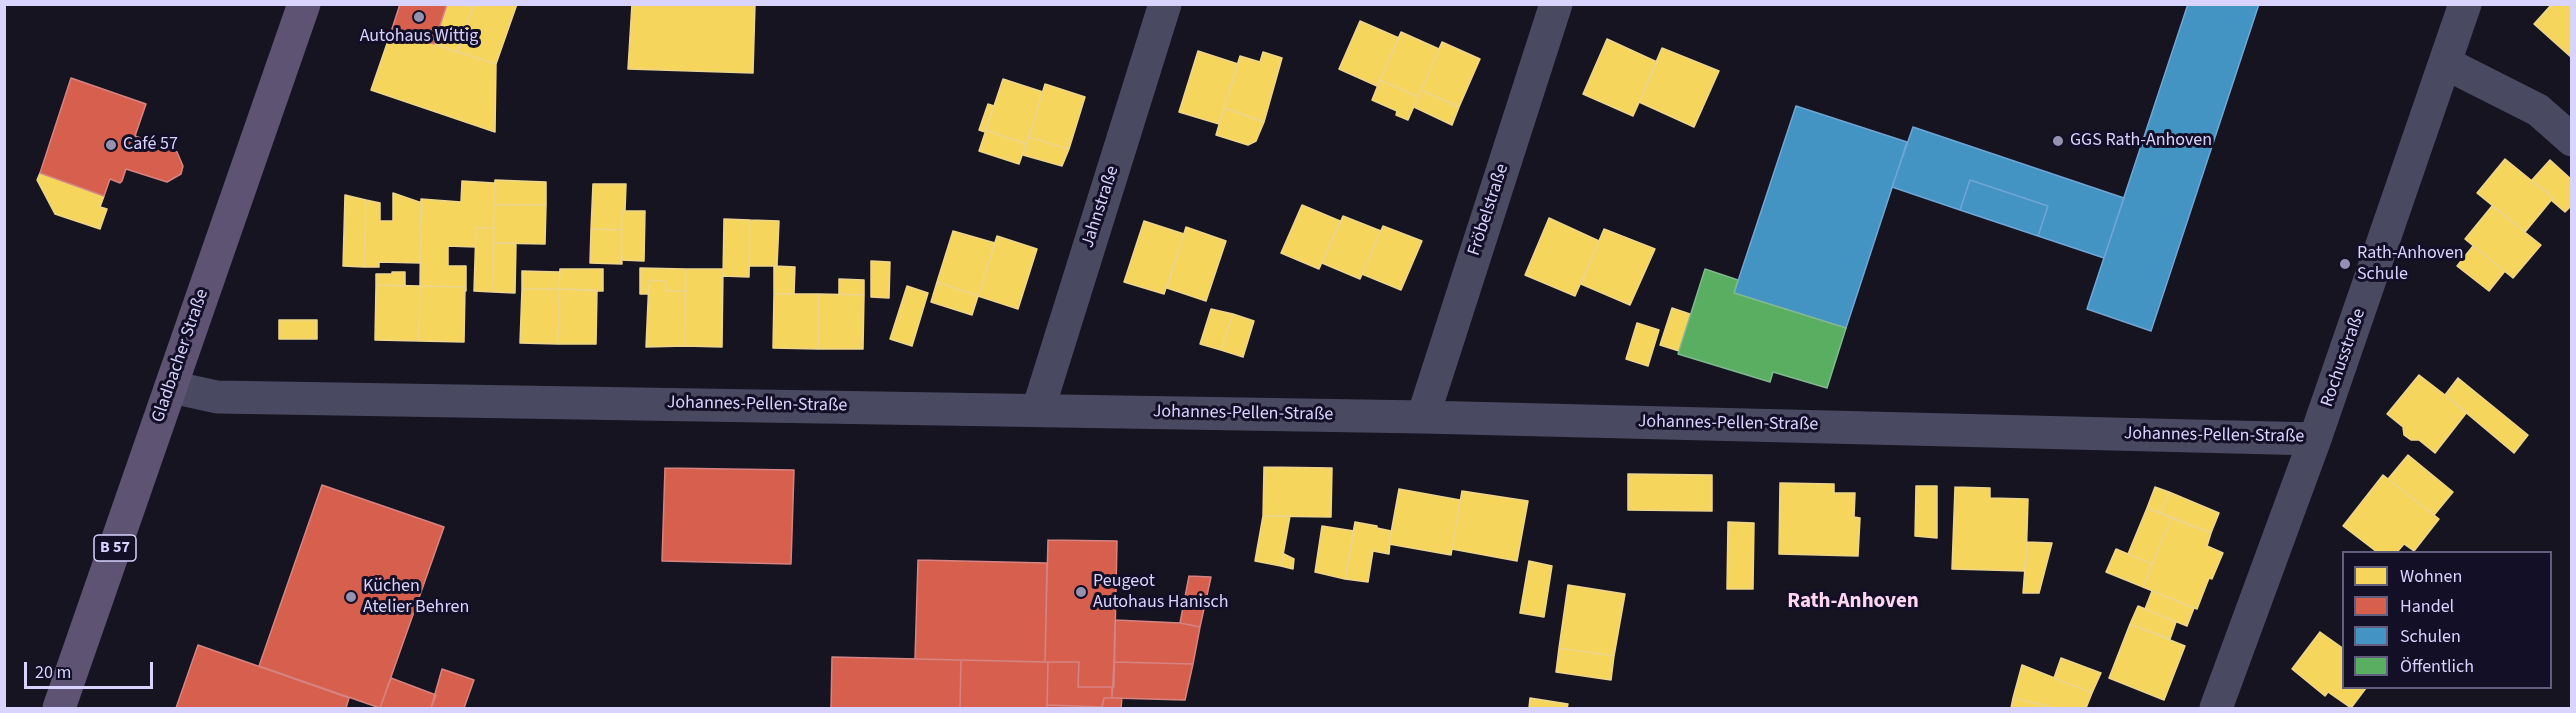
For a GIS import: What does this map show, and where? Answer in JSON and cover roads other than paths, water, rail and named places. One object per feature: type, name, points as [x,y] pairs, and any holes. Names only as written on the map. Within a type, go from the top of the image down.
[{"type":"main road","name":"Gladbacher Straße","points":[[59,708],[304,4]]},
{"type":"street","name":"Jahnstraße","points":[[1038,410],[1165,4]]},
{"type":"street","name":"Fröbelstraße","points":[[1423,417],[1556,4]]},
{"type":"street","name":"Rochusstraße","points":[[2216,708],[2315,439],[2465,4]]},
{"type":"street","points":[[2445,63],[2538,110],[2571,140]]},
{"type":"street","name":"Johannes-Pellen-Straße","points":[[171,387],[217,397],[1423,417],[2315,439]]},
{"type":"place","name":"Autohaus Wittig","points":[[419,17]]},
{"type":"place","name":"GGS Rath-Anhoven","points":[[2058,141]]},
{"type":"place","name":"Café 57","points":[[111,145]]},
{"type":"place","name":"Rath-Anhoven Schule","points":[[2345,264]]},
{"type":"place","name":"Peugeot Autohaus Hanisch","points":[[1081,592]]},
{"type":"place","name":"Küchen Atelier Behren","points":[[351,597]]},
{"type":"district","name":"Rath-Anhoven","points":[[1853,602]]}]
